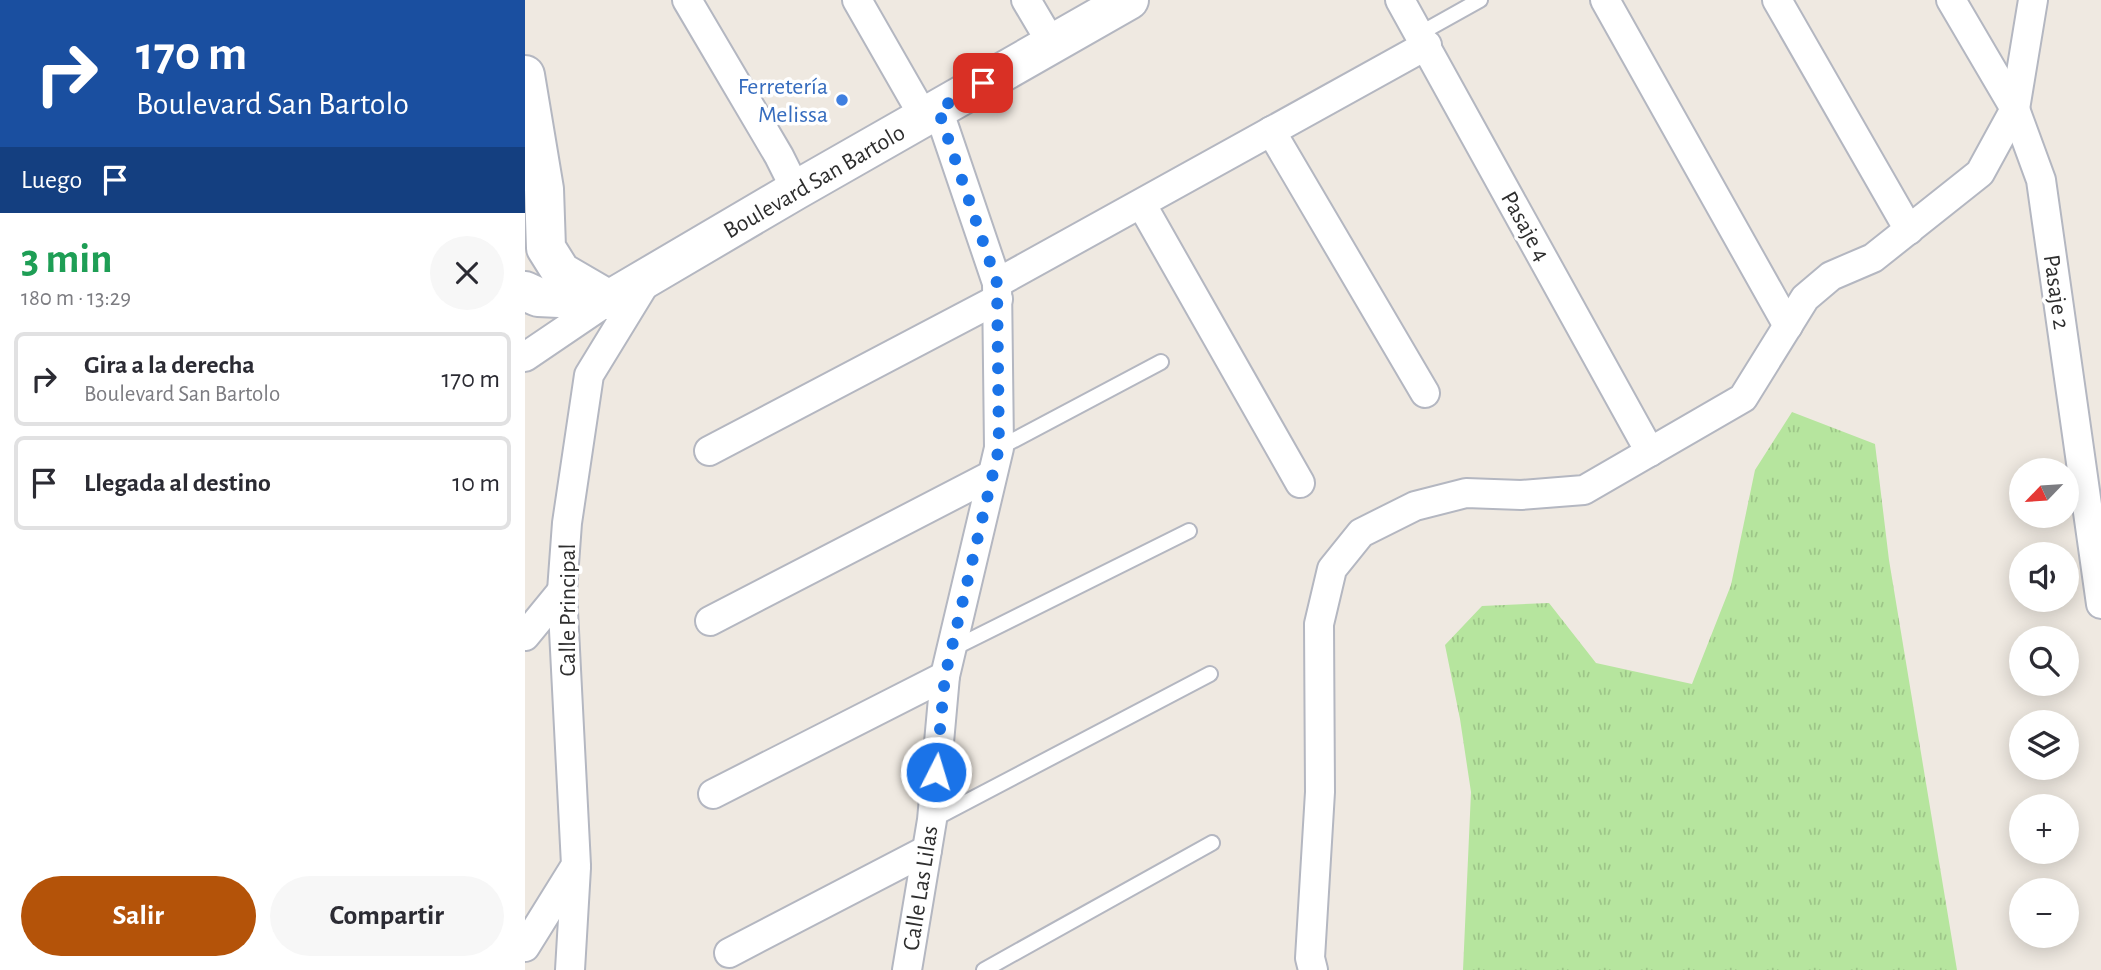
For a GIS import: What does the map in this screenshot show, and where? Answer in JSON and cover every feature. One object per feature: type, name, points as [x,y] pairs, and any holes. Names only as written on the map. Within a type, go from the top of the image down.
[{"type":"main road","name":"Boulevard San Bartolo","points":[[609,300],[1129,0]]},
{"type":"main road","points":[[525,75],[544,189],[546,248],[561,272],[609,300]]},
{"type":"main road","points":[[525,291],[538,297],[609,300]]},
{"type":"street","points":[[687,0],[779,156],[796,190]]},
{"type":"street","name":"Calle Las Lilas","points":[[857,0],[931,113],[998,291],[999,448],[945,676],[932,820],[907,970]]},
{"type":"street","points":[[1026,0],[1052,44]]},
{"type":"street","name":"Pasaje 4","points":[[1400,0],[1650,452]]},
{"type":"street","points":[[1605,0],[1787,327]]},
{"type":"street","points":[[1777,0],[1909,230]]},
{"type":"street","name":"Pasaje 2","points":[[1951,0],[2015,110],[2041,180],[2101,604]]},
{"type":"street","points":[[1313,970],[1310,958],[1319,792],[1319,624],[1332,569],[1361,533],[1415,506],[1466,493],[1521,495],[1584,490],[1743,398],[1805,298],[1831,276],[1873,258],[1980,173],[2015,110],[2033,0]]},
{"type":"street","points":[[709,451],[998,291],[1423,40]]},
{"type":"street","points":[[1271,131],[1426,393]]},
{"type":"street","points":[[1142,205],[1300,483]]},
{"type":"street","name":"Calle Principal","points":[[570,970],[576,865],[562,591],[567,523],[589,375],[650,276]]},
{"type":"street","points":[[525,358],[609,300]]},
{"type":"street","points":[[710,621],[992,475]]},
{"type":"street","points":[[525,636],[562,591]]},
{"type":"street","points":[[713,794],[945,676]]},
{"type":"street","points":[[729,953],[926,850]]},
{"type":"street","points":[[525,947],[576,865]]},
{"type":"lane","points":[[1423,40],[1480,0]]},
{"type":"lane","points":[[999,448],[1161,362]]},
{"type":"lane","points":[[952,649],[1189,531]]},
{"type":"lane","points":[[932,820],[1210,674]]},
{"type":"lane","points":[[984,970],[1212,843]]},
{"type":"green space","points":[[1792,412],[1875,444],[1889,560],[1957,970],[1463,970],[1471,792],[1445,645],[1482,606],[1549,603],[1596,663],[1692,684],[1731,585],[1755,470]]},
{"type":"place","name":"Ferretería Melissa","points":[[842,100]]},
{"type":"route","points":[[936,772],[945,676],[999,448],[997,283],[938,109],[983,83]]}]
